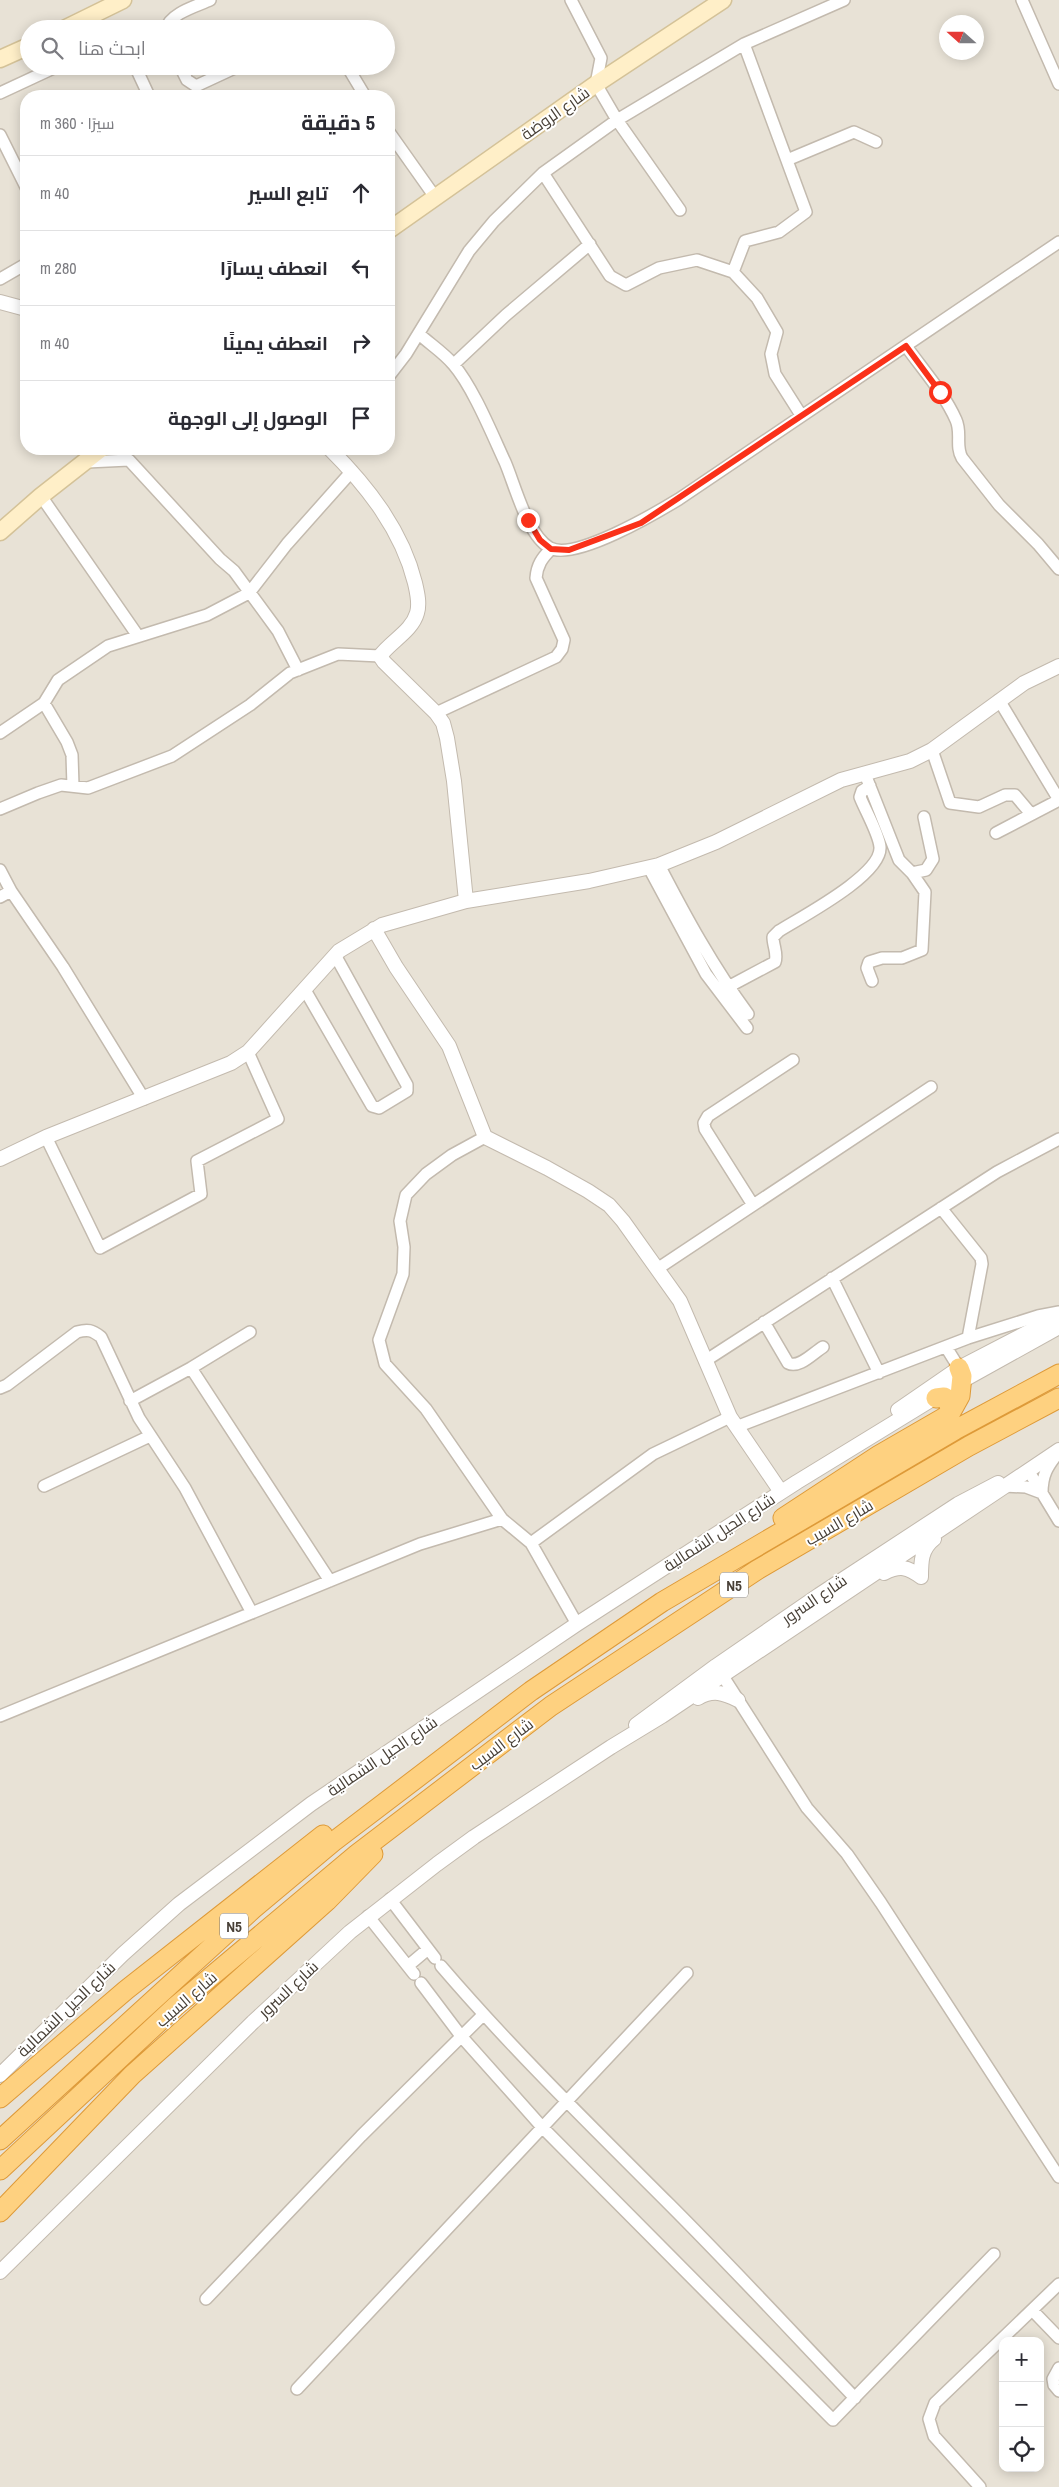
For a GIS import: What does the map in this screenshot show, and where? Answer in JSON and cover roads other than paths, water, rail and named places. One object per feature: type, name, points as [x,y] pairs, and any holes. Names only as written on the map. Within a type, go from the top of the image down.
[{"type":"highway","name":"شارع السيب","points":[[0,2140],[253,1909],[333,1842],[531,1691],[662,1602],[955,1430],[1059,1374]]},
{"type":"highway","points":[[662,1602],[673,1589],[879,1455],[950,1414],[960,1396],[961,1375]]},
{"type":"highway","points":[[936,1398],[944,1397],[949,1400],[950,1414]]},
{"type":"highway","name":"شارع السيب","points":[[0,2170],[176,2006],[357,1854],[551,1706],[757,1570],[969,1446],[1059,1398]]},
{"type":"highway","points":[[0,2098],[126,1990],[285,1863],[406,1774],[531,1691]]},
{"type":"highway","points":[[0,2212],[132,2075],[327,1901],[427,1800]]},
{"type":"main road","points":[[82,20],[123,0]]},
{"type":"main road","name":"شارع الروضة","points":[[395,226],[596,84],[723,0]]},
{"type":"main road","points":[[0,59],[20,50]]},
{"type":"main road","points":[[0,532],[41,496],[94,455]]},
{"type":"street","points":[[172,20],[210,0]]},
{"type":"street","points":[[570,0],[601,58],[596,84],[617,120],[680,210]]},
{"type":"street","points":[[395,368],[419,334],[469,251],[494,221],[544,173],[617,120],[744,44],[844,0]]},
{"type":"street","points":[[1022,0],[1059,84]]},
{"type":"street","points":[[733,272],[745,241],[779,232],[806,212],[744,44]]},
{"type":"street","points":[[0,93],[39,75]]},
{"type":"street","points":[[139,75],[146,90]]},
{"type":"street","points":[[184,75],[187,80],[196,86],[220,75]]},
{"type":"street","points":[[352,75],[361,90]]},
{"type":"street","points":[[786,160],[854,132],[876,142]]},
{"type":"street","points":[[0,136],[20,175]]},
{"type":"street","points":[[395,140],[435,197]]},
{"type":"street","points":[[544,173],[610,276],[626,285],[658,268],[697,260],[733,272],[756,298],[777,332],[770,354],[775,374],[801,415]]},
{"type":"street","points":[[419,334],[454,364],[480,409],[528,520],[540,540],[551,549],[569,550],[641,523],[1059,242]]},
{"type":"street","points":[[454,364],[506,315],[590,244]]},
{"type":"street","points":[[0,279],[20,267]]},
{"type":"street","points":[[0,302],[20,307]]},
{"type":"street","points":[[906,346],[940,392],[956,421],[959,432],[959,452],[962,458],[999,505],[1038,544],[1059,569]]},
{"type":"street","points":[[0,809],[61,785],[88,788],[172,756],[250,705],[290,672],[338,654],[380,656],[413,622],[418,612],[418,598],[411,567],[400,543],[377,501],[336,455]]},
{"type":"street","points":[[85,462],[129,460],[207,546],[234,571],[278,631],[298,670]]},
{"type":"street","points":[[0,733],[44,703],[58,680],[108,646],[207,615],[249,593],[287,544],[352,471]]},
{"type":"street","points":[[41,496],[138,636]]},
{"type":"street","points":[[436,713],[556,657],[562,649],[564,640],[536,578],[536,569],[542,557],[551,549]]},
{"type":"street","points":[[380,656],[436,713],[443,723],[454,781],[466,901]]},
{"type":"street","points":[[0,1159],[46,1136],[144,1099],[231,1063],[248,1052],[335,956],[374,929],[466,901],[533,892],[654,866],[716,842],[841,780],[865,772],[892,768],[932,750],[1024,683],[1059,666]]},
{"type":"street","points":[[996,833],[1031,814],[1058,795],[999,700]]},
{"type":"street","points":[[44,703],[68,742],[72,754],[73,786]]},
{"type":"street","points":[[932,750],[950,803],[979,806],[1005,796],[1015,795],[1031,814]]},
{"type":"street","points":[[865,772],[899,860],[912,873],[925,892],[922,950],[902,958],[882,958],[869,962],[867,968],[872,981]]},
{"type":"street","points":[[728,987],[775,962],[777,956],[773,946],[773,937],[779,931],[830,900],[870,869],[879,856],[880,846],[860,797],[862,792],[870,786]]},
{"type":"street","points":[[912,873],[926,870],[933,859],[924,817]]},
{"type":"street","points":[[654,866],[728,987],[748,1014]]},
{"type":"street","points":[[654,866],[706,974],[747,1028]]},
{"type":"street","points":[[0,870],[11,891],[63,967],[144,1099]]},
{"type":"street","points":[[0,897],[11,891]]},
{"type":"street","points":[[374,929],[396,967],[449,1046],[485,1137],[547,1168],[609,1206],[623,1221],[680,1301],[733,1422],[781,1492]]},
{"type":"street","points":[[305,990],[372,1106],[379,1108],[407,1090],[407,1085],[335,956]]},
{"type":"street","points":[[46,1136],[100,1248],[201,1194],[197,1161],[278,1119],[248,1052]]},
{"type":"street","points":[[753,1205],[705,1128],[704,1123],[708,1116],[793,1060]]},
{"type":"street","points":[[657,1269],[931,1087]]},
{"type":"street","points":[[485,1137],[452,1155],[426,1174],[406,1195],[400,1221],[404,1247],[404,1274],[379,1340],[385,1364],[426,1409],[502,1518],[531,1543],[577,1624]]},
{"type":"street","points":[[705,1361],[1011,1164],[1059,1139]]},
{"type":"street","points":[[941,1208],[980,1258],[982,1264],[968,1338]]},
{"type":"street","points":[[832,1278],[879,1373]]},
{"type":"street","points":[[531,1543],[653,1454],[733,1422],[879,1373],[968,1338],[1059,1312]]},
{"type":"street","name":"شارع الحيل الشمالية","points":[[797,1482],[828,1456],[1036,1327],[1059,1316]]},
{"type":"street","points":[[764,1322],[788,1363],[792,1366],[797,1365],[823,1347]]},
{"type":"street","name":"شارع الحيل الشمالية","points":[[0,2074],[123,1954],[178,1904],[311,1804],[577,1624],[781,1492],[936,1398],[961,1375],[1059,1327]]},
{"type":"street","points":[[0,1388],[7,1385],[77,1332],[86,1329],[93,1331],[101,1338],[130,1401],[150,1436],[185,1488],[252,1613]]},
{"type":"street","points":[[130,1401],[191,1368],[250,1332]]},
{"type":"street","points":[[946,1347],[961,1375]]},
{"type":"street","points":[[191,1368],[330,1581]]},
{"type":"street","points":[[44,1486],[150,1436]]},
{"type":"street","points":[[1042,1493],[1042,1480],[1046,1470],[1059,1451]]},
{"type":"street","name":"شارع السرور","points":[[611,1747],[652,1711],[781,1636],[1059,1451]]},
{"type":"street","points":[[1028,1470],[1059,1521]]},
{"type":"street","name":"شارع السرور","points":[[0,2272],[308,1968],[368,1916],[474,1837],[611,1747],[662,1716],[719,1671],[958,1504],[988,1487],[1028,1470]]},
{"type":"street","points":[[1004,1486],[1026,1487],[1042,1493]]},
{"type":"street","points":[[0,1716],[420,1544],[502,1518]]},
{"type":"street","points":[[781,1636],[794,1634],[886,1571],[898,1567],[908,1567],[922,1576],[921,1559],[923,1552],[931,1542],[942,1534],[948,1524]]},
{"type":"street","points":[[719,1671],[807,1808],[846,1854],[881,1903],[1059,2176]]},
{"type":"street","points":[[662,1716],[677,1713],[702,1696],[712,1692],[724,1693],[738,1700]]},
{"type":"street","points":[[390,1900],[483,2015],[566,2102],[671,2206],[855,2398]]},
{"type":"street","points":[[368,1916],[415,1974],[461,2036],[542,2127],[834,2420],[994,2254]]},
{"type":"street","points":[[415,1974],[435,1958]]},
{"type":"street","points":[[297,2389],[687,1973]]},
{"type":"street","points":[[206,2299],[361,2136],[483,2015]]},
{"type":"street","points":[[980,2487],[934,2436],[929,2419],[935,2403],[1059,2284]]},
{"type":"street","points":[[1032,2310],[1059,2338]]},
{"type":"street","points":[[1059,2368],[1052,2378],[1054,2385],[1059,2391]]}]
